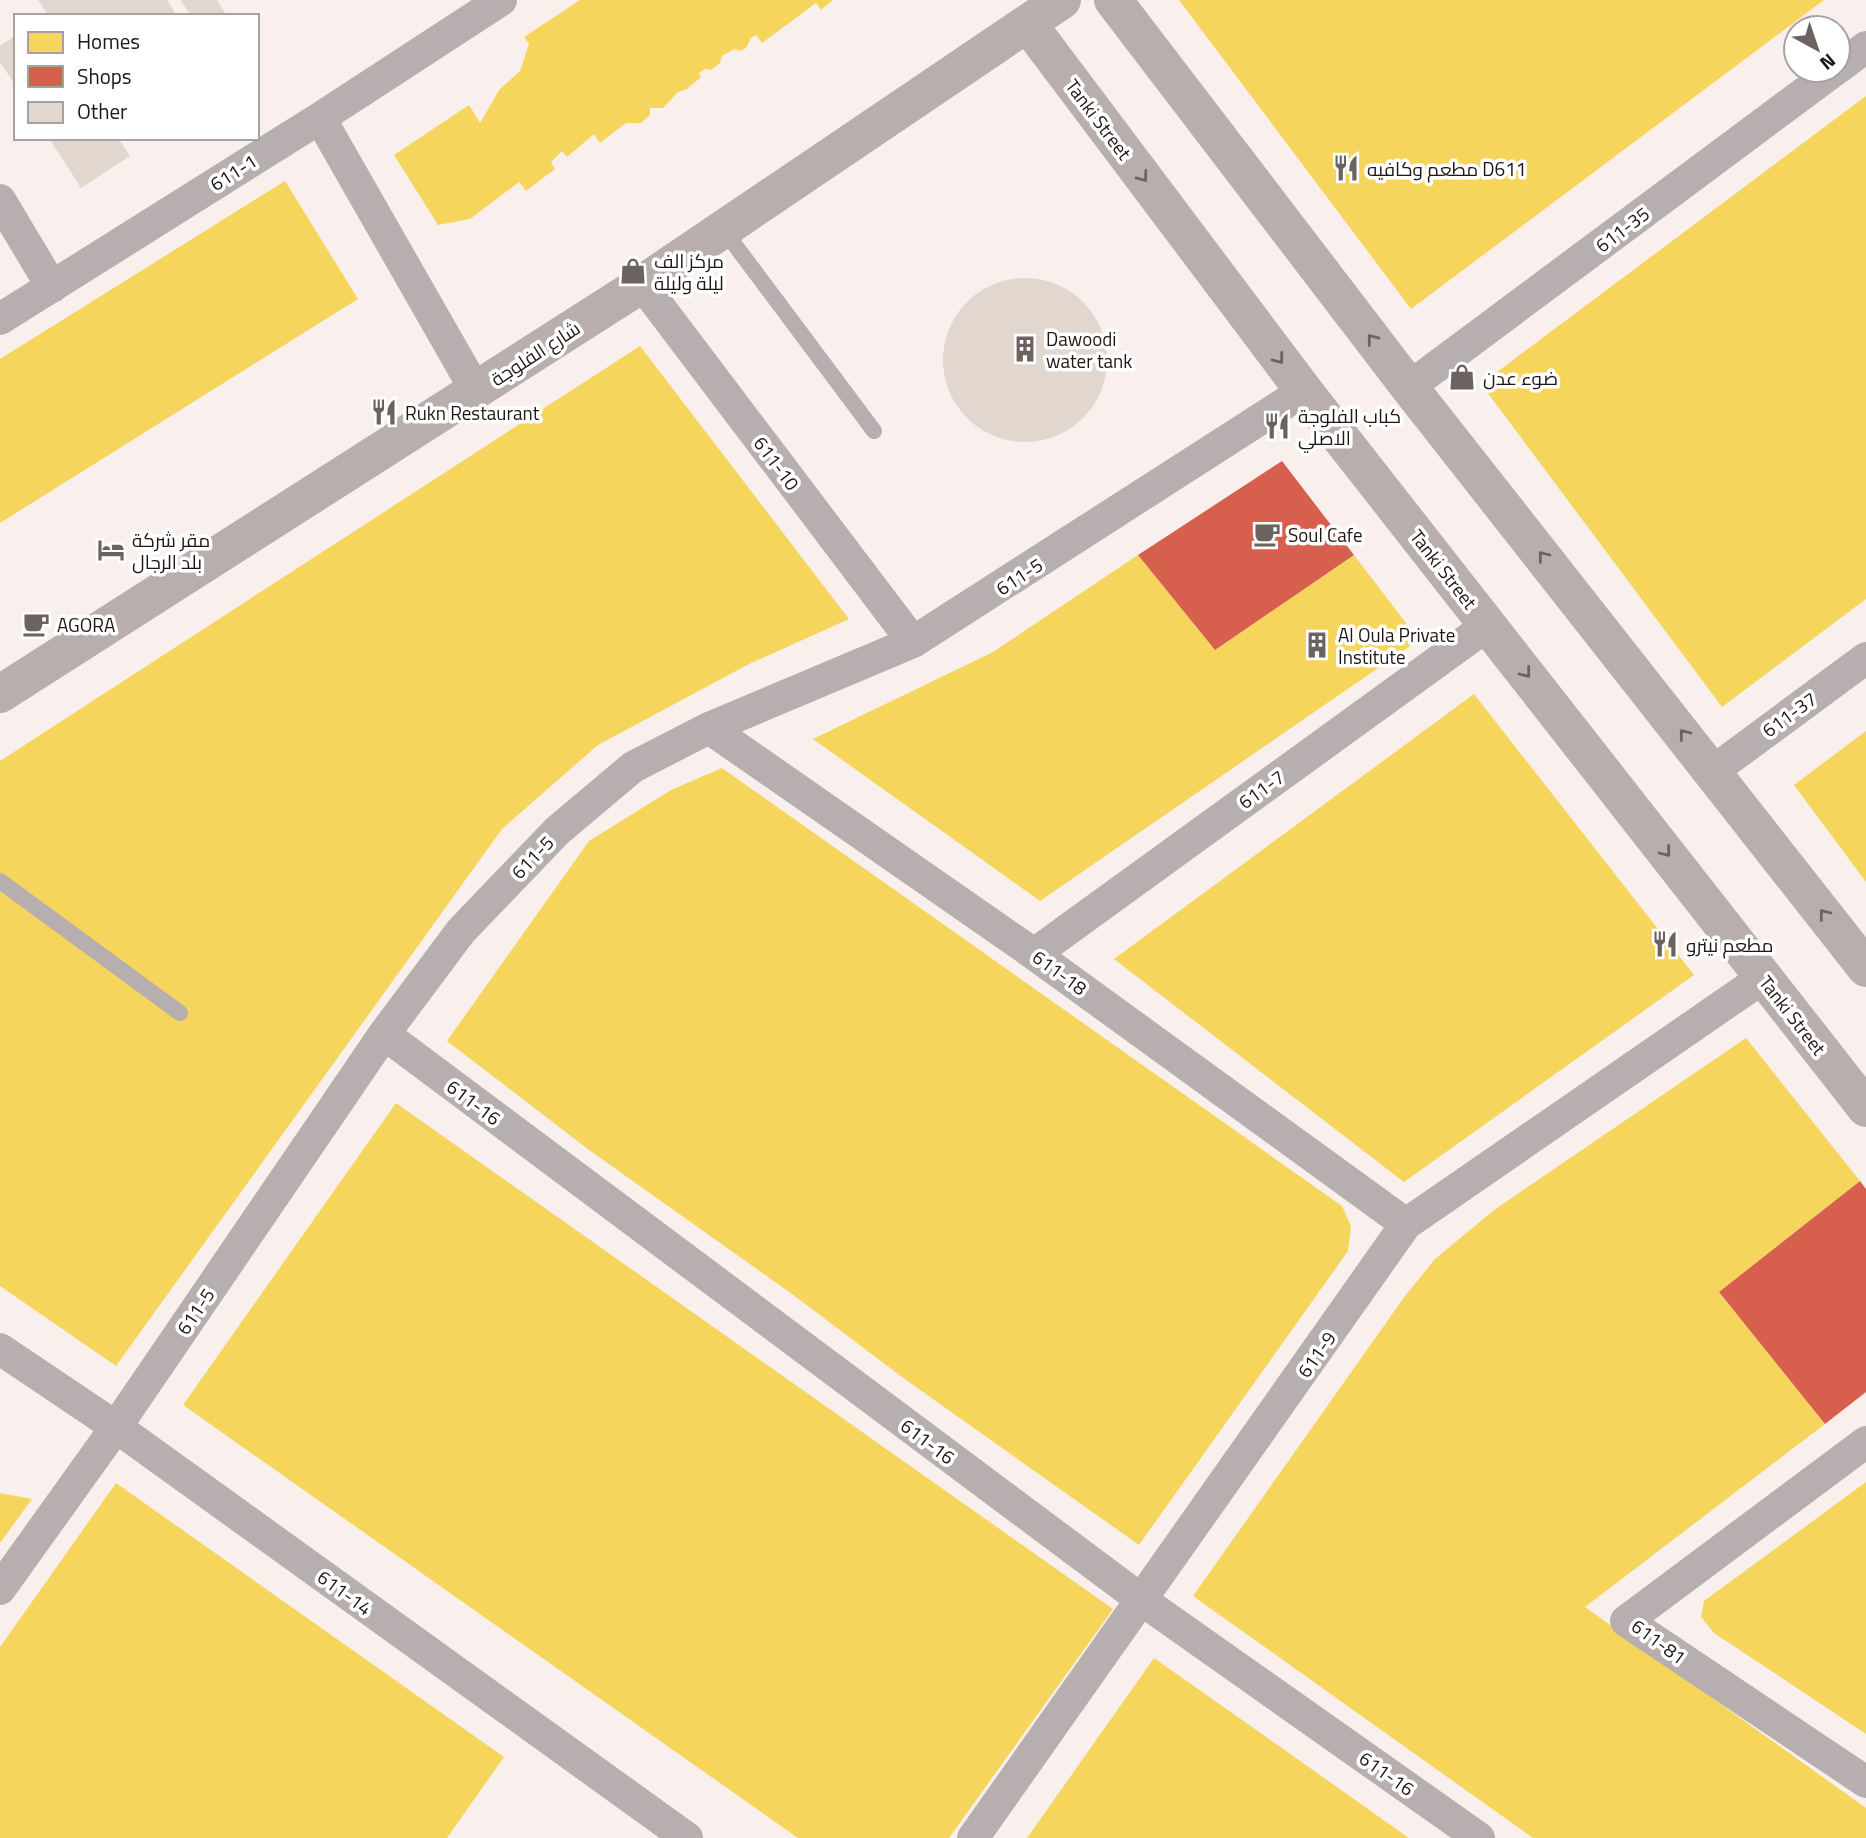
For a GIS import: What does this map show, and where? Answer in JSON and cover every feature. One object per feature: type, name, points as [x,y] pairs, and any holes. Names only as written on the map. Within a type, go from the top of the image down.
[{"type":"street","name":"611-1","points":[[0,319],[320,118],[501,0]]},
{"type":"street","name":"شارع الفلوجة","points":[[0,694],[642,284],[1062,0]]},
{"type":"street","points":[[1113,0],[1409,387],[1866,968]]},
{"type":"street","name":"Tanki Street","points":[[1028,24],[1304,391],[1865,1105]]},
{"type":"street","name":"611-35","points":[[1409,387],[1816,84]]},
{"type":"street","points":[[320,118],[476,391]]},
{"type":"street","points":[[0,200],[52,287]]},
{"type":"street","name":"611-10","points":[[642,284],[913,642]]},
{"type":"street","name":"611-5","points":[[0,1589],[116,1427],[384,1034],[461,931],[557,831],[633,767],[709,728],[913,642],[1304,391]]},
{"type":"street","name":"611-7","points":[[1034,954],[1489,625]]},
{"type":"street","name":"611-37","points":[[1713,771],[1866,658]]},
{"type":"street","name":"611-18","points":[[709,728],[1034,954],[1406,1224]]},
{"type":"street","name":"611-9","points":[[973,1838],[1143,1601],[1406,1224],[1764,977]]},
{"type":"street","name":"611-16","points":[[384,1034],[1143,1601],[1479,1838]]},
{"type":"street","name":"611-14","points":[[6,1362],[116,1427],[687,1838]]},
{"type":"street","name":"611-81","points":[[1866,1442],[1626,1621],[1866,1782]]},
{"type":"lane","points":[[723,229],[874,430]]},
{"type":"lane","points":[[0,881],[180,1013]]},
{"type":"building: Homes","points":[[580,0],[833,0],[821,10],[816,3],[762,43],[756,35],[751,38],[746,48],[740,51],[734,49],[722,56],[720,63],[711,70],[705,69],[699,73],[701,77],[687,89],[678,92],[663,108],[650,108],[650,115],[641,123],[626,123],[600,143],[594,134],[567,157],[562,151],[551,162],[555,169],[526,191],[519,182],[470,219],[438,225],[394,155],[469,105],[480,123],[499,90],[520,71],[529,44],[524,37]]},
{"type":"building: Homes","points":[[1179,0],[1824,0],[1805,14],[1782,14],[1782,31],[1411,309]]},
{"type":"building: Homes","points":[[1866,96],[1866,599],[1722,707],[1481,384]]},
{"type":"building: Homes","points":[[285,181],[358,299],[0,523],[0,359]]},
{"type":"building: Homes","points":[[640,346],[849,619],[747,665],[598,745],[502,829],[116,1366],[0,1286],[0,761]]},
{"type":"building: Homes","points":[[1138,555],[1215,650],[1354,555],[1419,640],[1040,901],[813,739],[993,652]]},
{"type":"building: Homes","points":[[1474,694],[1694,975],[1404,1182],[1114,959]]},
{"type":"building: Homes","points":[[1866,731],[1866,882],[1794,785]]},
{"type":"building: Homes","points":[[722,768],[1342,1206],[1351,1226],[1348,1251],[1139,1545],[589,1150],[447,1041],[589,841],[671,790]]},
{"type":"building: Homes","points":[[1746,1038],[1860,1181],[1719,1292],[1825,1424],[1585,1607],[1866,1808],[1866,1838],[1533,1838],[1193,1596],[1405,1296],[1435,1259],[1494,1210]]},
{"type":"building: Homes","points":[[396,1103],[1113,1609],[949,1838],[798,1838],[183,1405]]},
{"type":"building: Homes","points":[[1866,1482],[1866,1734],[1714,1633],[1701,1617],[1704,1601]]},
{"type":"building: Homes","points":[[116,1483],[504,1757],[447,1838],[0,1838],[0,1647]]},
{"type":"building: Homes","points":[[0,1493],[32,1499],[0,1543]]},
{"type":"building: Homes","points":[[1154,1658],[1279,1746],[1409,1838],[1027,1838]]},
{"type":"building: Shops","points":[[1282,461],[1354,555],[1215,650],[1138,555]]},
{"type":"building: Shops","points":[[1860,1181],[1866,1189],[1866,1392],[1825,1424],[1719,1292]]},
{"type":"building: Other","points":[[38,0],[167,0],[176,14],[48,14]]},
{"type":"building: Other","points":[[181,0],[217,0],[226,14],[190,14]]},
{"type":"building: Other","points":[[14,36],[14,83],[0,62],[0,46]]},
{"type":"building: Other","points":[[50,140],[119,140],[130,156],[81,188]]},
{"type":"building: Other","name":"Dawoodi water tank","points":[[1025,278],[1056,284],[1083,302],[1101,329],[1107,360],[1101,391],[1083,418],[1056,436],[1025,442],[994,436],[967,418],[949,391],[943,360],[949,329],[967,302],[994,284]]},
{"type":"place","name":"مطعم وكافيه D611","points":[[1346,168]]},
{"type":"place","name":"مركز الف ليلة وليلة","points":[[633,271]]},
{"type":"place","name":"Dawoodi water tank","points":[[1025,349]]},
{"type":"place","name":"ضوء عدن","points":[[1462,377]]},
{"type":"place","name":"Rukn Restaurant","points":[[384,412]]},
{"type":"place","name":"كباب الفلوجة الاصلي","points":[[1277,426]]},
{"type":"place","name":"Soul Cafe","points":[[1267,534]]},
{"type":"place","name":"مقر شركة بلد الرجال","points":[[111,550]]},
{"type":"place","name":"AGORA","points":[[36,624]]},
{"type":"place","name":"Al Oula Private Institute","points":[[1317,645]]},
{"type":"place","name":"مطعم نيترو","points":[[1665,944]]}]
